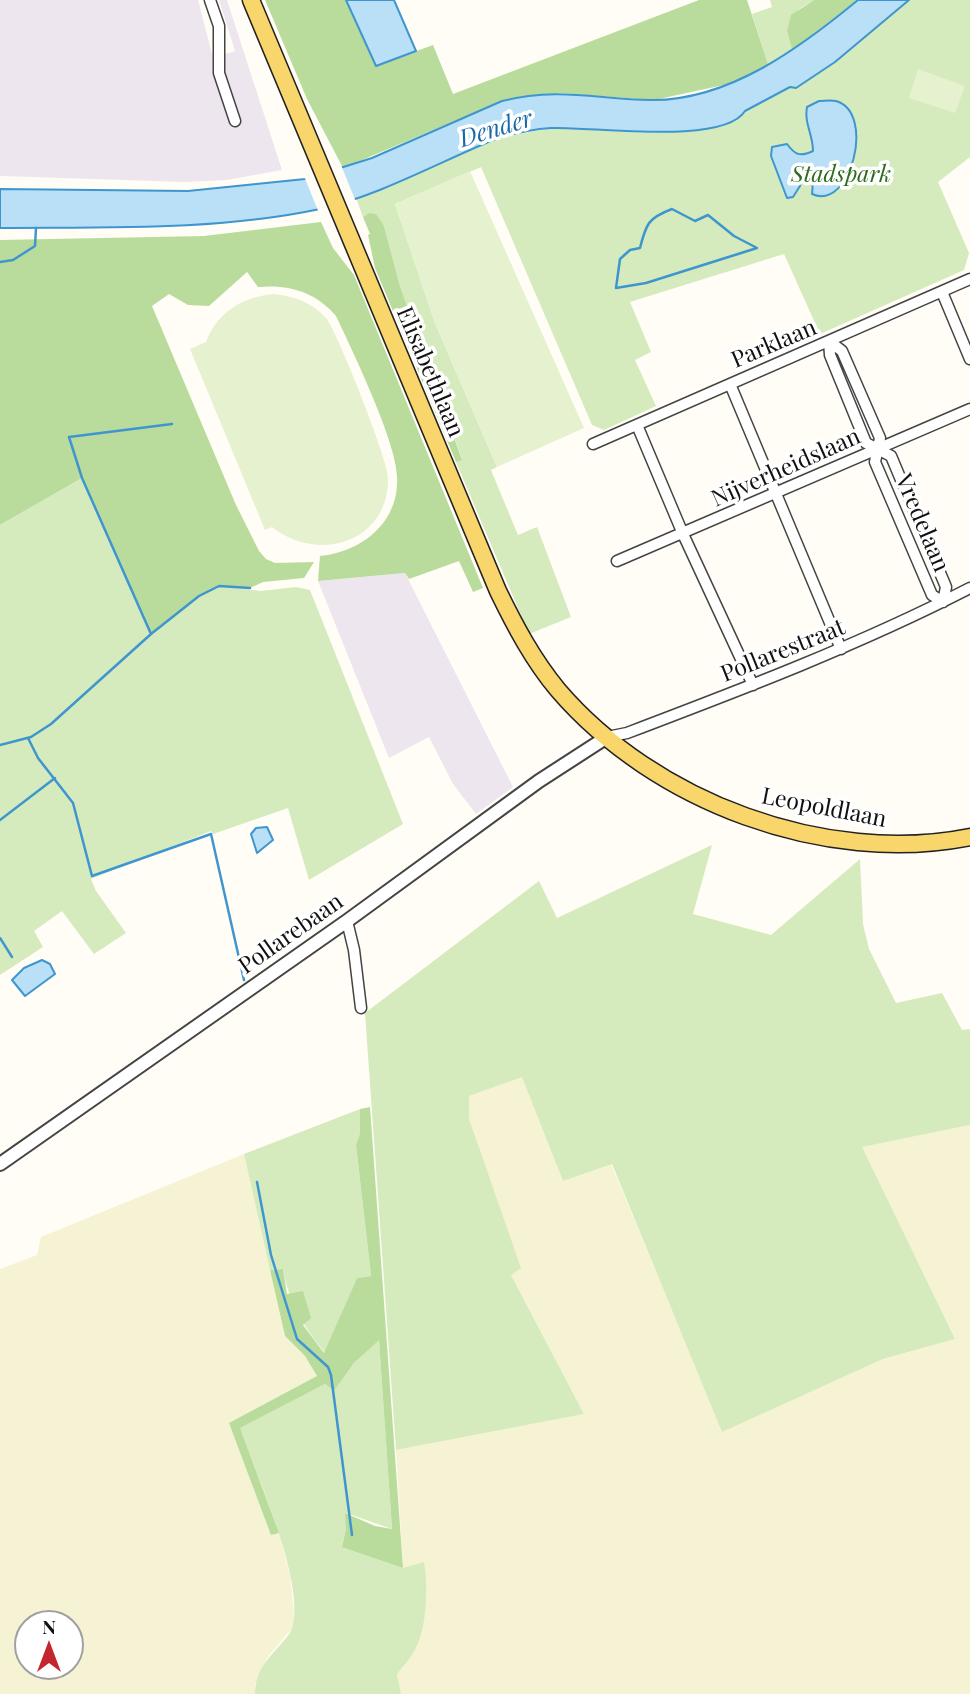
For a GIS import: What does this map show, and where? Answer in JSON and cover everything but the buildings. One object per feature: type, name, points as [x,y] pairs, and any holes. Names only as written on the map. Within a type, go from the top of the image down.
[{"type":"main road","name":"Elisabethlaan","points":[[251,0],[507,610],[527,647],[557,689],[607,737]]},
{"type":"main road","name":"Leopoldlaan","points":[[607,737],[689,794],[762,822],[845,841],[897,845],[970,837]]},
{"type":"street","points":[[210,0],[219,26],[219,73],[234,121]]},
{"type":"street","name":"Parklaan","points":[[593,444],[970,279]]},
{"type":"street","points":[[942,292],[970,359]]},
{"type":"street","name":"Vredelaan","points":[[830,341],[830,355],[866,443],[878,449],[891,456],[946,587],[943,602],[932,595],[875,462],[878,449]]},
{"type":"street","points":[[730,384],[841,649]]},
{"type":"street","name":"Nijverheidslaan","points":[[617,561],[970,409]]},
{"type":"street","points":[[636,425],[753,685]]},
{"type":"street","name":"Pollarestraat","points":[[607,737],[626,733],[841,649],[970,588]]},
{"type":"street","name":"Pollarebaan","points":[[0,1164],[347,921],[539,781],[607,737]]},
{"type":"street","points":[[347,921],[354,950],[361,1008]]},
{"type":"shaded area","points":[[0,0],[198,0],[213,58],[235,51],[219,0],[227,0],[282,170],[227,180],[184,182],[0,176]]},
{"type":"shaded area","points":[[405,573],[513,787],[476,814],[453,784],[429,737],[389,758],[318,581]]},
{"type":"shaded area","points":[[523,1076],[563,1181],[611,1164],[723,1431],[883,1359],[955,1339],[861,1147],[970,1125],[970,1694],[401,1694],[397,1674],[417,1648],[426,1579],[403,1568],[396,1450],[584,1414],[511,1275],[469,1119],[469,1096]]},
{"type":"shaded area","points":[[244,1154],[285,1336],[305,1356],[317,1376],[271,1535],[279,1533],[290,1576],[293,1627],[267,1658],[255,1685],[255,1694],[0,1694],[0,1269],[37,1255],[41,1237]]},
{"type":"green space","points":[[265,0],[346,0],[376,66],[433,45],[453,94],[699,0],[747,0],[768,64],[733,83],[654,100],[560,93],[502,101],[343,168],[307,99]]},
{"type":"green space","points":[[770,0],[814,0],[799,9],[787,31],[792,50],[768,64],[752,14],[772,7]]},
{"type":"green space","points":[[814,0],[858,0],[792,50],[787,31],[791,15]]},
{"type":"green space","name":"Stadspark","points":[[909,0],[970,0],[970,157],[938,182],[969,253],[964,270],[820,334],[784,254],[630,302],[651,352],[635,360],[656,406],[604,430],[592,425],[481,167],[395,204],[435,323],[497,467],[491,470],[518,535],[537,527],[571,617],[529,634],[456,462],[462,459],[400,286],[384,226],[369,213],[363,217],[356,198],[498,138],[552,128],[649,133],[714,127],[790,87],[796,88],[835,62]]},
{"type":"green space","points":[[918,69],[965,86],[955,113],[909,98]]},
{"type":"green space","points":[[470,171],[584,428],[497,467],[435,323],[395,204]]},
{"type":"green space","points":[[369,213],[376,214],[384,226],[400,286],[462,460],[456,462],[375,268],[368,235],[370,234],[363,217]]},
{"type":"green space","points":[[321,222],[333,248],[354,275],[483,588],[473,592],[459,561],[409,579],[405,573],[318,581],[320,556],[350,548],[364,541],[385,520],[396,492],[395,461],[372,396],[336,316],[320,301],[301,291],[258,287],[247,272],[209,306],[188,305],[169,294],[152,306],[236,505],[259,551],[266,559],[275,563],[314,562],[304,578],[263,582],[250,588],[219,586],[199,596],[151,634],[82,478],[0,525],[0,240],[204,236]]},
{"type":"green space","points":[[273,294],[302,301],[326,318],[350,370],[386,466],[388,477],[385,499],[377,517],[364,531],[348,540],[329,545],[310,544],[290,538],[272,527],[265,530],[190,349],[206,342],[217,322],[232,308],[251,299]]},
{"type":"green space","points":[[82,478],[151,633],[199,596],[219,586],[261,591],[296,587],[310,590],[403,824],[309,880],[288,808],[213,834],[211,831],[91,879],[96,891],[126,933],[94,954],[62,911],[34,931],[43,947],[0,975],[0,525]]},
{"type":"green space","points":[[712,845],[693,914],[771,935],[860,859],[863,924],[869,949],[896,1003],[942,993],[962,1030],[970,1029],[970,1125],[862,1147],[955,1339],[883,1359],[722,1432],[612,1164],[563,1181],[522,1077],[469,1096],[469,1119],[521,1268],[511,1275],[584,1414],[396,1450],[365,1013],[539,881],[557,918]]},
{"type":"green space","points":[[370,1107],[403,1568],[342,1547],[346,1528],[345,1513],[375,1526],[392,1529],[379,1340],[354,1363],[334,1391],[325,1384],[240,1428],[279,1533],[271,1535],[229,1423],[317,1376],[305,1356],[285,1336],[270,1270],[283,1269],[287,1294],[303,1291],[311,1318],[303,1325],[324,1353],[357,1278],[371,1276],[356,1145],[360,1133],[360,1109]]},
{"type":"green space","points":[[360,1109],[360,1133],[356,1145],[371,1276],[357,1278],[325,1353],[298,1314],[283,1269],[270,1270],[244,1154]]},
{"type":"green space","points":[[379,1339],[392,1529],[346,1513],[342,1546],[403,1568],[424,1562],[425,1616],[415,1650],[397,1674],[401,1694],[255,1694],[260,1671],[290,1633],[295,1605],[292,1581],[277,1526],[240,1428],[325,1384],[334,1391],[354,1363]]},
{"type":"water","points":[[346,0],[394,0],[416,51],[376,66]]},
{"type":"water","name":"Dender","points":[[858,0],[909,0],[835,62],[796,88],[790,87],[745,111],[732,122],[711,128],[654,132],[551,128],[524,132],[498,138],[365,196],[320,209],[281,216],[160,226],[0,228],[0,189],[188,191],[305,179],[372,158],[502,101],[560,94],[651,100],[680,98],[708,91],[736,81],[788,53]]},
{"type":"water","points":[[819,101],[836,101],[848,109],[855,123],[854,158],[838,189],[826,196],[812,194],[814,169],[806,167],[800,186],[793,197],[787,198],[771,156],[772,147],[787,144],[795,153],[813,151],[807,107]]},
{"type":"water","points":[[267,827],[273,840],[257,853],[251,834],[256,828]]},
{"type":"water","points":[[42,960],[50,964],[55,974],[25,996],[12,980],[24,968]]},
{"type":"pier","points":[[341,165],[356,202],[319,213],[304,176]]},
{"type":"waterway","points":[[672,209],[695,221],[708,215],[734,236],[757,248],[646,283],[616,288],[620,259],[630,250],[640,248],[646,227],[653,219],[672,209]]},
{"type":"waterway","points":[[0,262],[13,260],[35,246],[36,228]]},
{"type":"waterway","points":[[151,634],[82,478],[69,437],[172,424]]},
{"type":"waterway","points":[[0,745],[31,737],[51,724],[151,634],[199,596],[219,586],[250,588]]},
{"type":"waterway","points":[[28,738],[38,758],[73,803],[92,876],[211,834],[244,980]]},
{"type":"waterway","points":[[0,820],[55,778]]},
{"type":"waterway","points":[[0,938],[12,957]]},
{"type":"waterway","points":[[257,1182],[271,1255],[297,1339],[328,1367],[331,1375],[352,1535]]}]
